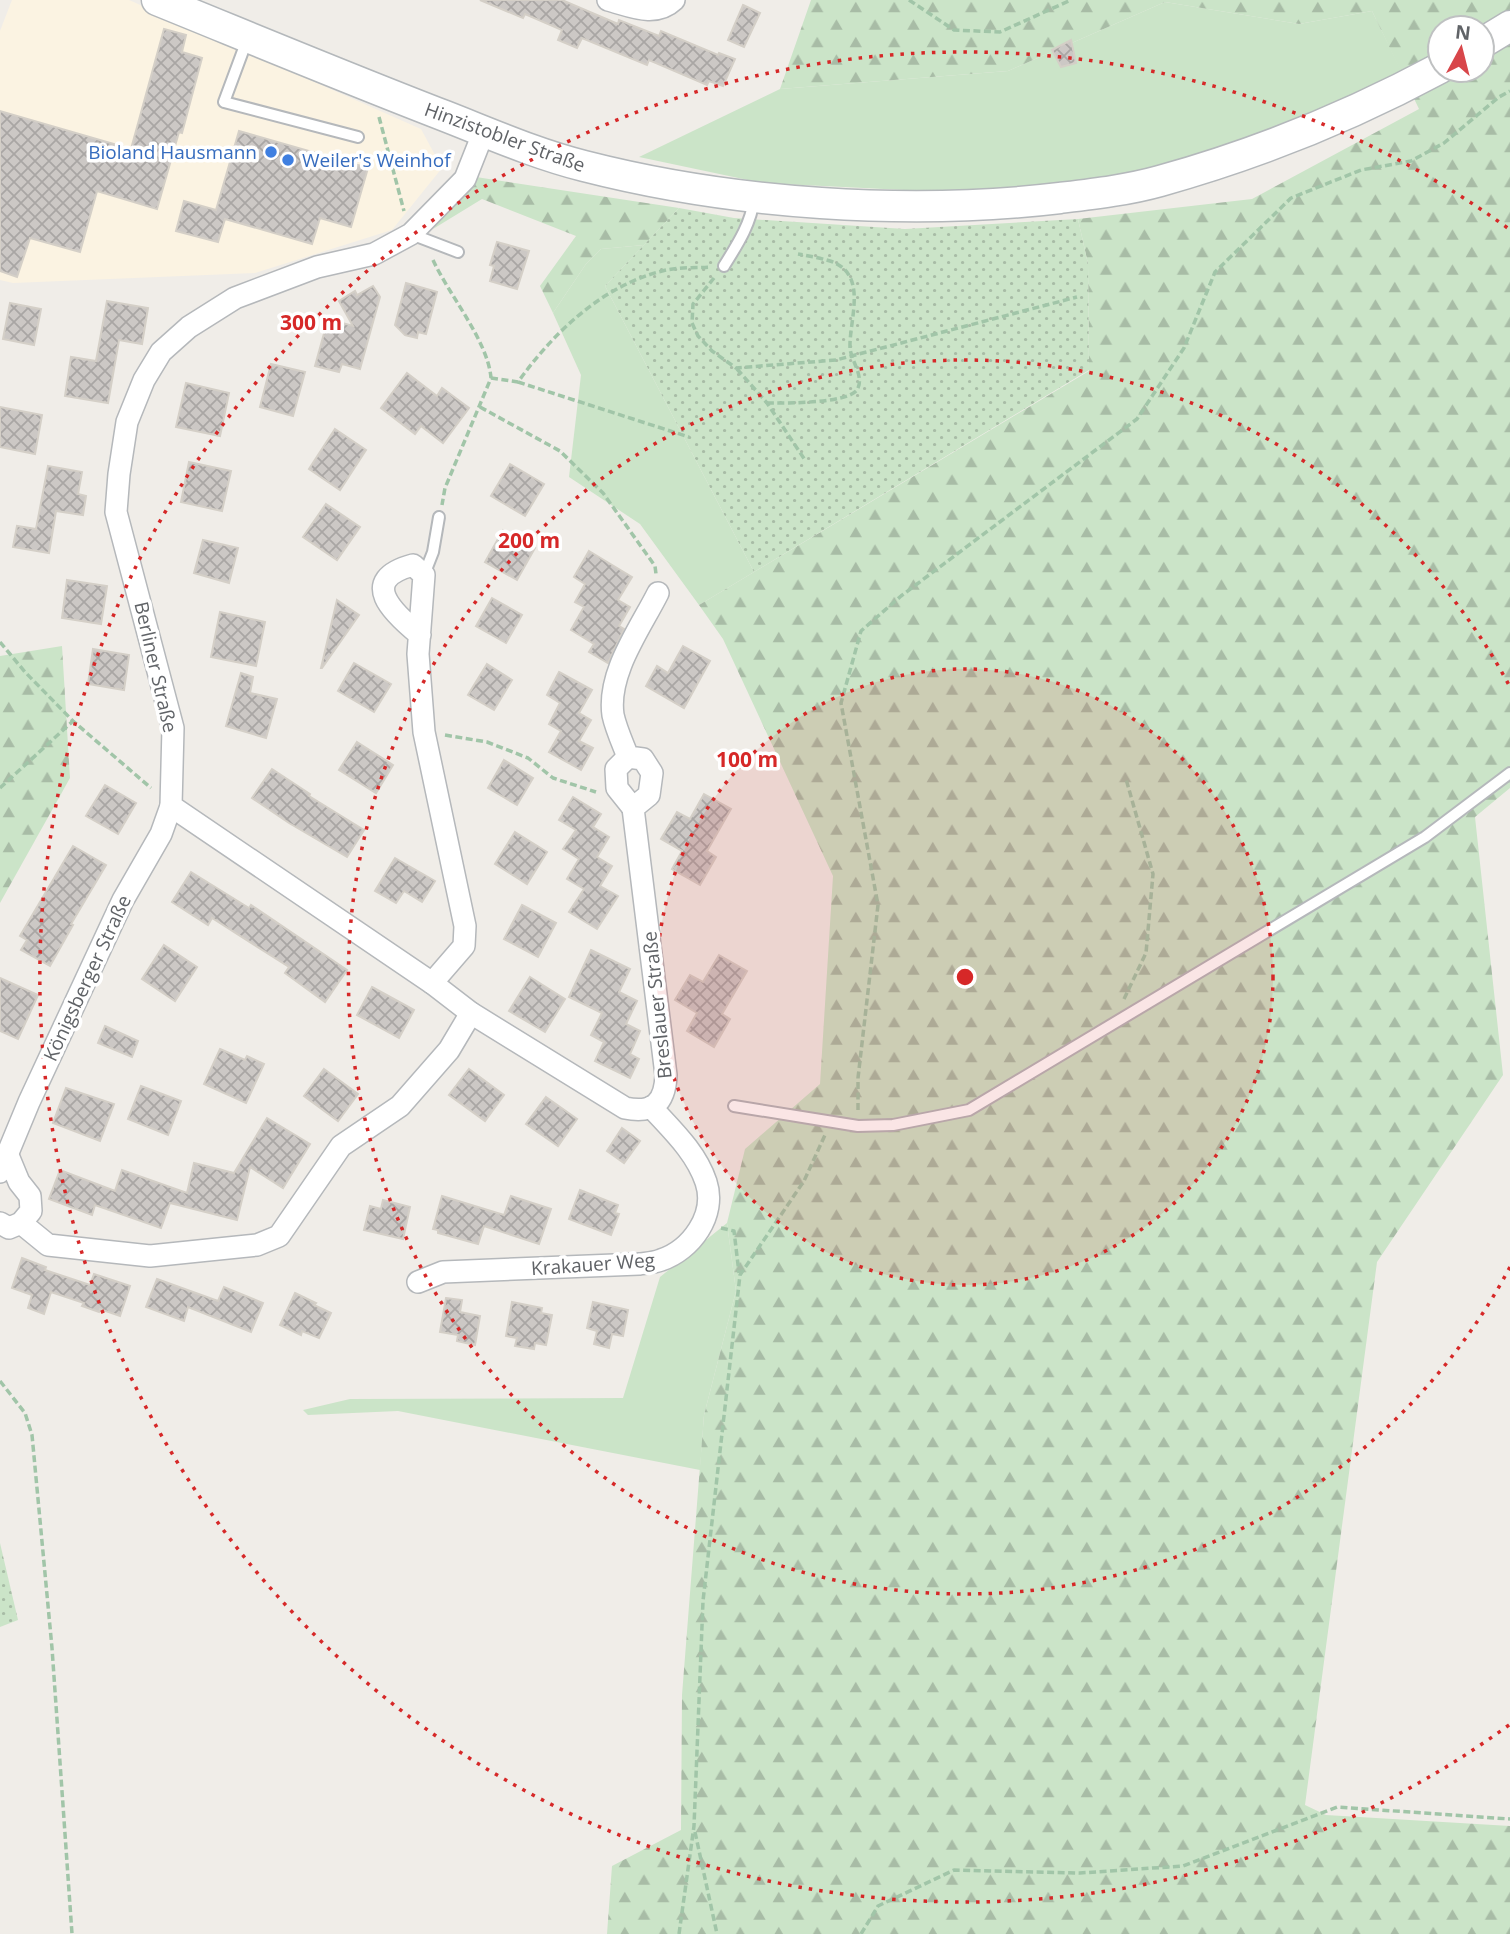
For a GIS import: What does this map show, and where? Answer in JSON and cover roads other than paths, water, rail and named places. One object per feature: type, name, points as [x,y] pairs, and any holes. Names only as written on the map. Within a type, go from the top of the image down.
[{"type":"street","name":"Hinzistobler Straße","points":[[157,0],[371,88],[532,150],[584,166],[664,183],[755,196],[870,205],[957,206],[1016,203],[1158,182],[1297,136],[1382,99],[1426,75]]},
{"type":"street","points":[[608,0],[648,10],[666,7],[674,0]]},
{"type":"street","name":"Berliner Straße","points":[[171,806],[173,728],[116,512],[127,422],[144,380],[161,352],[188,327],[235,298],[317,268],[374,254],[411,234],[465,179],[484,131]]},
{"type":"street","points":[[171,806],[432,983],[464,946],[465,926],[424,732],[418,654],[420,635],[424,575],[413,565],[397,569],[385,582],[384,598],[395,615],[420,635]]},
{"type":"street","points":[[633,808],[649,795],[652,773],[643,759],[628,757],[613,714],[614,688],[620,668],[658,593]]},
{"type":"street","name":"Breslauer Straße","points":[[432,983],[471,1013],[625,1108],[640,1111],[661,1101],[666,1091],[666,1075],[633,808],[617,788],[616,769],[628,757]]},
{"type":"street","name":"Königsberger Straße","points":[[10,1223],[31,1211],[30,1196],[4,1162],[122,901],[161,834],[171,806]]},
{"type":"street","name":"Königsberger Straße","points":[[10,1223],[48,1245],[150,1256],[257,1245],[279,1236],[341,1146],[400,1106],[449,1050],[471,1013]]},
{"type":"street","name":"Krakauer Weg","points":[[418,1282],[443,1272],[660,1261],[683,1247],[702,1225],[707,1206],[707,1184],[689,1149],[651,1107]]},
{"type":"lane","points":[[248,37],[224,102],[358,137]]},
{"type":"lane","points":[[724,265],[742,236],[753,211],[755,196]]},
{"type":"lane","points":[[411,234],[458,252]]},
{"type":"lane","points":[[424,575],[433,552],[439,517]]},
{"type":"lane","points":[[734,1106],[858,1126],[893,1125],[969,1110],[1425,837],[1510,773]]},
{"type":"place","name":"Bioland Hausmann","points":[[271,152]]},
{"type":"place","name":"Weiler's Weinhof","points":[[288,160]]}]
